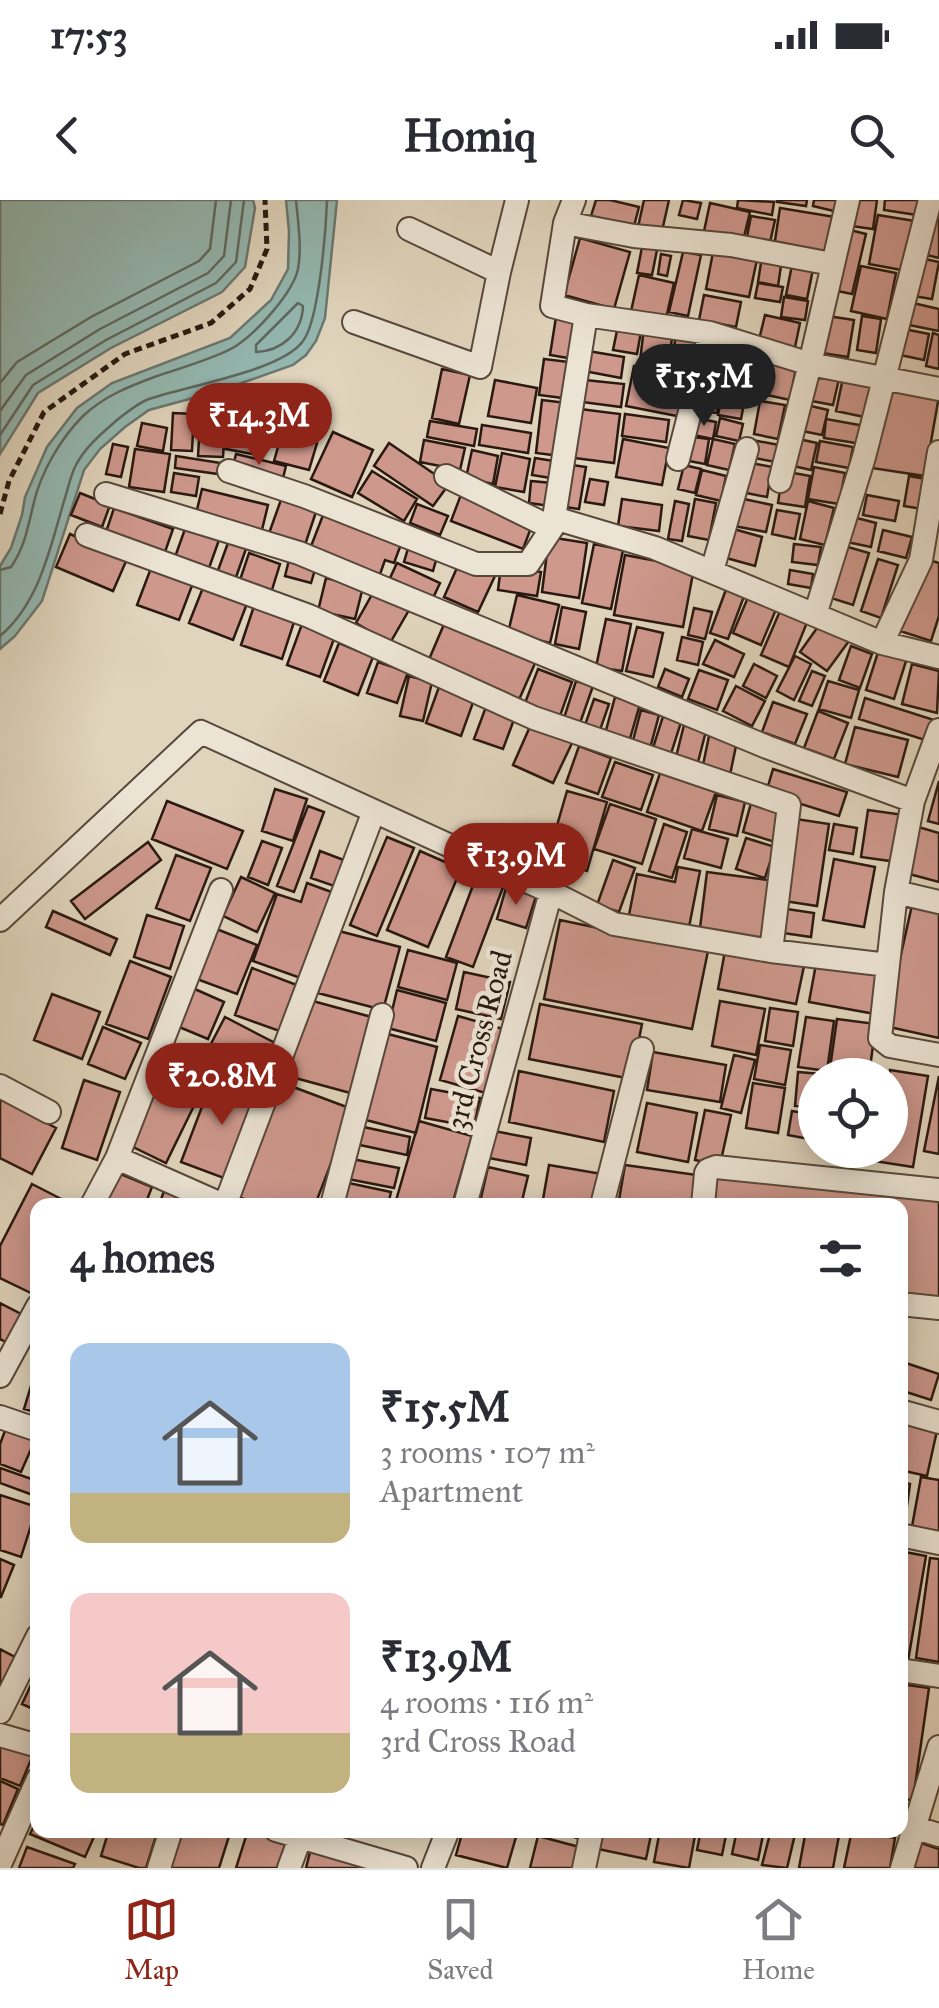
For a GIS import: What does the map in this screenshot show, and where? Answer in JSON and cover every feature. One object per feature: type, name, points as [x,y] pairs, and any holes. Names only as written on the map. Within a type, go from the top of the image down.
[{"type":"street","points":[[354,322],[480,367],[517,200]]},
{"type":"street","points":[[574,200],[565,222],[552,306],[586,315],[710,333],[810,364],[939,389]]},
{"type":"street","points":[[780,481],[848,200]]},
{"type":"street","points":[[815,615],[864,458],[930,200]]},
{"type":"street","points":[[565,222],[634,236],[731,245],[832,264]]},
{"type":"street","points":[[409,229],[499,272]]},
{"type":"street","points":[[229,472],[304,496],[476,564],[528,564],[553,523],[586,315]]},
{"type":"street","points":[[678,460],[710,333]]},
{"type":"street","points":[[712,571],[747,449]]},
{"type":"street","points":[[882,643],[921,560],[939,452]]},
{"type":"street","points":[[446,476],[553,523],[655,548],[882,643],[939,657]]},
{"type":"street","points":[[106,494],[299,553],[749,740],[913,801]]},
{"type":"street","points":[[87,535],[309,616],[534,718],[790,805],[772,951]]},
{"type":"street","points":[[939,730],[935,759],[913,801],[896,892],[880,1038],[890,1046],[939,1054]]},
{"type":"street","points":[[0,920],[201,732],[614,924],[772,951],[888,965]]},
{"type":"street","points":[[227,1198],[374,811]]},
{"type":"street","points":[[96,1198],[117,1158],[221,890]]},
{"type":"street","name":"3rd Cross Road","points":[[467,1198],[550,892]]},
{"type":"street","points":[[896,892],[939,902]]},
{"type":"street","points":[[334,1198],[382,1015]]},
{"type":"street","points":[[604,1198],[642,1049]]},
{"type":"street","points":[[0,1086],[50,1112]]},
{"type":"street","points":[[117,1158],[208,1198]]},
{"type":"street","points":[[704,1198],[706,1174],[716,1168],[939,1190]]},
{"type":"street","points":[[908,1305],[939,1308]]},
{"type":"street","points":[[0,1376],[30,1321]]},
{"type":"street","points":[[908,1413],[939,1422]]},
{"type":"street","points":[[0,1417],[30,1427]]},
{"type":"street","points":[[908,1536],[939,1542]]},
{"type":"street","points":[[0,1712],[30,1652]]},
{"type":"street","points":[[908,1671],[939,1676]]},
{"type":"street","points":[[0,1735],[30,1744]]},
{"type":"street","points":[[908,1823],[939,1747]]},
{"type":"street","points":[[0,1864],[30,1797]]},
{"type":"street","points":[[908,1825],[939,1835]]},
{"type":"street","points":[[160,1868],[169,1838]]},
{"type":"street","points":[[289,1868],[300,1838]]},
{"type":"street","points":[[314,1838],[406,1868]]},
{"type":"street","points":[[433,1868],[445,1838]]},
{"type":"street","points":[[584,1868],[590,1838]]},
{"type":"street","points":[[902,1868],[905,1838]]},
{"type":"path","points":[[0,514],[9,482],[44,412],[124,354],[210,323],[250,289],[267,249],[265,200]]},
{"type":"water","points":[[0,200],[253,200],[255,208],[245,267],[222,292],[111,348],[38,393],[0,454]]},
{"type":"water","points":[[286,200],[337,200],[325,318],[316,341],[293,365],[149,410],[100,449],[84,470],[42,601],[0,649],[0,566],[11,548],[25,497],[47,447],[77,408],[112,383],[230,338],[271,300],[288,269]]},
{"type":"building","points":[[596,200],[639,207],[634,226],[591,216]]},
{"type":"building","points":[[644,200],[669,200],[662,231],[638,227]]},
{"type":"building","points":[[683,200],[701,203],[697,219],[679,215]]},
{"type":"building","points":[[738,200],[774,202],[772,215],[737,208]]},
{"type":"building","points":[[777,200],[807,200],[806,206]]},
{"type":"building","points":[[814,200],[845,200],[842,213],[813,206]]},
{"type":"building","points":[[854,200],[877,200],[873,229],[851,226]]},
{"type":"building","points":[[885,200],[919,200],[917,215],[884,210]]},
{"type":"building","points":[[710,203],[750,212],[742,245],[703,236]]},
{"type":"building","points":[[780,208],[835,217],[829,256],[774,247]]},
{"type":"building","points":[[936,213],[939,214],[939,258],[927,255]]},
{"type":"building","points":[[878,215],[915,221],[907,271],[869,264]]},
{"type":"building","points":[[751,216],[775,220],[769,247],[746,242]]},
{"type":"building","points":[[842,228],[866,234],[852,294],[828,289]]},
{"type":"building","points":[[580,238],[630,252],[614,309],[564,295]]},
{"type":"building","points":[[643,242],[658,245],[652,275],[637,273]]},
{"type":"building","points":[[714,247],[758,255],[749,297],[706,289]]},
{"type":"building","points":[[683,252],[701,255],[688,316],[669,312]]},
{"type":"building","points":[[661,254],[671,256],[667,276],[658,274]]},
{"type":"building","points":[[762,256],[782,259],[778,286],[758,282]]},
{"type":"building","points":[[920,258],[939,262],[932,299],[913,296]]},
{"type":"building","points":[[793,260],[814,264],[807,299],[786,295]]},
{"type":"building","points":[[861,266],[896,273],[887,319],[851,311]]},
{"type":"building","points":[[639,275],[674,283],[665,323],[630,316]]},
{"type":"building","points":[[758,283],[783,287],[780,302],[755,298]]},
{"type":"building","points":[[704,295],[741,302],[736,327],[699,320]]},
{"type":"building","points":[[784,297],[808,301],[805,320],[781,317]]},
{"type":"building","points":[[913,303],[939,309],[939,331],[909,325]]},
{"type":"building","points":[[765,315],[800,323],[794,352],[758,344]]},
{"type":"building","points":[[828,316],[854,320],[848,357],[822,353]]},
{"type":"building","points":[[862,316],[881,319],[876,353],[857,350]]},
{"type":"building","points":[[556,317],[575,321],[568,358],[550,355]]},
{"type":"building","points":[[619,321],[642,326],[637,354],[613,350]]},
{"type":"building","points":[[644,328],[673,332],[668,365],[640,361]]},
{"type":"building","points":[[904,329],[929,334],[924,360],[900,355]]},
{"type":"building","points":[[933,333],[939,335],[939,369],[926,366]]},
{"type":"building","points":[[676,336],[703,342],[698,367],[671,363]]},
{"type":"building","points":[[588,351],[624,357],[621,378],[584,371]]},
{"type":"building","points":[[711,354],[729,358],[720,396],[703,392]]},
{"type":"building","points":[[544,359],[569,362],[563,398],[539,395]]},
{"type":"building","points":[[728,363],[747,365],[743,394],[725,392]]},
{"type":"building","points":[[773,364],[796,368],[790,400],[767,395]]},
{"type":"building","points":[[634,366],[690,376],[682,417],[626,406]]},
{"type":"building","points":[[442,369],[470,375],[459,424],[432,418]]},
{"type":"building","points":[[812,373],[839,379],[833,405],[806,400]]},
{"type":"building","points":[[843,378],[876,384],[869,418],[836,411]]},
{"type":"building","points":[[495,380],[537,388],[531,423],[488,416]]},
{"type":"building","points":[[585,380],[624,384],[621,407],[582,402]]},
{"type":"building","points":[[887,384],[939,396],[925,476],[872,468]]},
{"type":"building","points":[[722,395],[745,398],[741,419],[718,415]]},
{"type":"building","points":[[700,397],[719,399],[717,413],[698,411]]},
{"type":"building","points":[[542,400],[567,403],[561,456],[536,453]]},
{"type":"building","points":[[760,401],[785,405],[778,439],[754,434]]},
{"type":"building","points":[[236,403],[273,411],[263,456],[226,449]]},
{"type":"building","points":[[802,404],[828,410],[822,435],[797,430]]},
{"type":"building","points":[[201,408],[226,410],[223,457],[198,456]]},
{"type":"building","points":[[580,409],[620,414],[614,463],[574,458]]},
{"type":"building","points":[[173,413],[194,414],[192,451],[171,450]]},
{"type":"building","points":[[625,414],[669,420],[666,442],[622,436]]},
{"type":"building","points":[[696,418],[716,422],[713,439],[693,435]]},
{"type":"building","points":[[720,418],[743,424],[739,441],[716,436]]},
{"type":"building","points":[[826,419],[865,426],[862,444],[824,438]]},
{"type":"building","points":[[430,421],[477,429],[474,446],[427,437]]},
{"type":"building","points":[[142,423],[167,428],[163,451],[137,446]]},
{"type":"building","points":[[482,425],[531,433],[528,453],[479,445]]},
{"type":"building","points":[[333,432],[373,450],[352,497],[311,479]]},
{"type":"building","points":[[282,433],[317,443],[309,470],[274,461]]},
{"type":"building","points":[[693,437],[709,439],[705,464],[689,461]]},
{"type":"building","points":[[794,438],[817,443],[811,470],[789,465]]},
{"type":"building","points":[[623,439],[669,448],[662,485],[616,477]]},
{"type":"building","points":[[713,439],[735,444],[729,470],[707,465]]},
{"type":"building","points":[[424,440],[465,448],[460,470],[420,462]]},
{"type":"building","points":[[752,440],[779,445],[776,462],[749,457]]},
{"type":"building","points":[[820,441],[853,447],[849,468],[816,462]]},
{"type":"building","points":[[389,443],[449,484],[433,506],[374,466]]},
{"type":"building","points":[[113,444],[128,447],[121,477],[106,474]]},
{"type":"building","points":[[135,449],[170,454],[164,492],[129,487]]},
{"type":"building","points":[[472,450],[498,456],[493,484],[466,478]]},
{"type":"building","points":[[502,453],[530,459],[524,492],[495,487]]},
{"type":"building","points":[[236,454],[286,466],[282,482],[232,470]]},
{"type":"building","points":[[176,456],[227,464],[225,475],[175,468]]},
{"type":"building","points":[[535,458],[560,462],[557,479],[532,475]]},
{"type":"building","points":[[746,462],[772,467],[767,497],[741,492]]},
{"type":"building","points":[[572,465],[586,467],[579,509],[565,507]]},
{"type":"building","points":[[684,465],[701,469],[695,493],[678,489]]},
{"type":"building","points":[[814,467],[845,473],[839,504],[808,499]]},
{"type":"building","points":[[702,470],[726,476],[721,501],[696,495]]},
{"type":"building","points":[[372,471],[417,499],[404,521],[358,493]]},
{"type":"building","points":[[783,471],[810,476],[805,507],[778,503]]},
{"type":"building","points":[[174,473],[199,477],[196,496],[171,492]]},
{"type":"building","points":[[909,476],[926,479],[922,509],[904,506]]},
{"type":"building","points":[[590,479],[608,482],[604,505],[585,502]]},
{"type":"building","points":[[531,481],[552,483],[550,506],[529,503]]},
{"type":"building","points":[[202,489],[268,505],[261,534],[195,518]]},
{"type":"building","points":[[462,492],[534,520],[523,549],[451,521]]},
{"type":"building","points":[[80,493],[110,505],[102,527],[71,515]]},
{"type":"building","points":[[867,495],[899,501],[895,521],[863,515]]},
{"type":"building","points":[[282,497],[317,509],[303,551],[267,539]]},
{"type":"building","points":[[739,498],[772,505],[766,532],[734,526]]},
{"type":"building","points":[[622,499],[662,505],[659,531],[618,526]]},
{"type":"building","points":[[695,499],[716,503],[709,540],[688,536]]},
{"type":"building","points":[[675,501],[689,504],[682,541],[668,539]]},
{"type":"building","points":[[808,501],[834,508],[825,545],[800,539]]},
{"type":"building","points":[[417,504],[448,516],[440,535],[410,523]]},
{"type":"building","points":[[114,508],[173,529],[165,552],[106,532]]},
{"type":"building","points":[[325,510],[403,539],[394,563],[385,560],[378,580],[308,554]]},
{"type":"building","points":[[777,510],[800,514],[795,539],[772,534]]},
{"type":"building","points":[[853,517],[876,523],[871,547],[847,542]]},
{"type":"building","points":[[730,528],[762,537],[755,566],[723,557]]},
{"type":"building","points":[[185,529],[219,540],[209,568],[175,557]]},
{"type":"building","points":[[883,530],[912,537],[906,558],[878,551]]},
{"type":"building","points":[[70,534],[127,559],[113,591],[56,567]]},
{"type":"building","points":[[549,537],[587,543],[579,598],[542,592]]},
{"type":"building","points":[[229,540],[247,546],[235,580],[217,573]]},
{"type":"building","points":[[594,544],[623,550],[611,609],[582,603]]},
{"type":"building","points":[[794,544],[821,547],[818,565],[792,562]]},
{"type":"building","points":[[409,545],[438,553],[433,571],[404,562]]},
{"type":"building","points":[[848,547],[869,553],[853,605],[831,598]]},
{"type":"building","points":[[249,553],[280,564],[271,593],[239,583]]},
{"type":"building","points":[[625,555],[694,568],[683,627],[614,615]]},
{"type":"building","points":[[290,556],[317,563],[311,583],[285,576]]},
{"type":"building","points":[[923,558],[939,563],[939,616],[931,641],[900,631]]},
{"type":"building","points":[[878,559],[898,565],[881,618],[861,611]]},
{"type":"building","points":[[460,561],[495,576],[478,612],[444,597]]},
{"type":"building","points":[[397,563],[440,583],[433,598],[390,578]]},
{"type":"building","points":[[501,566],[541,572],[537,596],[498,590]]},
{"type":"building","points":[[151,568],[193,583],[179,620],[137,605]]},
{"type":"building","points":[[790,570],[813,574],[811,588],[788,584]]},
{"type":"building","points":[[326,578],[363,587],[355,619],[318,611]]},
{"type":"building","points":[[728,584],[746,591],[728,639],[710,633]]},
{"type":"building","points":[[204,585],[248,601],[233,640],[189,623]]},
{"type":"building","points":[[374,591],[409,610],[390,643],[356,623]]},
{"type":"building","points":[[517,595],[559,605],[550,643],[508,633]]},
{"type":"building","points":[[749,595],[777,607],[761,645],[733,633]]},
{"type":"building","points":[[783,604],[810,615],[789,667],[761,655]]},
{"type":"building","points":[[254,606],[295,619],[282,659],[241,645]]},
{"type":"building","points":[[562,607],[586,612],[579,649],[555,644]]},
{"type":"building","points":[[694,608],[712,612],[705,639],[688,635]]},
{"type":"building","points":[[606,619],[631,624],[622,671],[596,667]]},
{"type":"building","points":[[822,621],[849,641],[827,671],[800,652]]},
{"type":"building","points":[[445,622],[536,661],[518,702],[427,664]]},
{"type":"building","points":[[302,624],[335,636],[320,677],[287,665]]},
{"type":"building","points":[[637,627],[663,633],[653,677],[626,671]]},
{"type":"building","points":[[682,637],[703,642],[698,665],[677,660]]},
{"type":"building","points":[[715,640],[744,654],[734,677],[703,664]]},
{"type":"building","points":[[339,643],[373,657],[358,695],[324,681]]},
{"type":"building","points":[[851,646],[872,654],[860,688],[839,680]]},
{"type":"building","points":[[879,649],[907,658],[894,699],[866,690]]},
{"type":"building","points":[[795,656],[811,664],[794,700],[777,691]]},
{"type":"building","points":[[378,662],[408,672],[397,703],[367,693]]},
{"type":"building","points":[[754,664],[777,676],[766,698],[743,686]]},
{"type":"building","points":[[912,664],[939,671],[937,713],[902,704]]},
{"type":"building","points":[[538,669],[572,682],[560,716],[525,703]]},
{"type":"building","points":[[665,669],[689,679],[682,697],[658,687]]},
{"type":"building","points":[[699,670],[728,680],[717,710],[688,699]]},
{"type":"building","points":[[812,671],[825,676],[812,706],[799,701]]},
{"type":"building","points":[[409,676],[432,682],[423,721],[400,716]]},
{"type":"building","points":[[576,681],[593,686],[579,726],[563,721]]},
{"type":"building","points":[[828,681],[859,690],[851,718],[819,709]]},
{"type":"building","points":[[440,684],[475,697],[461,736],[426,723]]},
{"type":"building","points":[[736,686],[765,701],[752,726],[723,711]]},
{"type":"building","points":[[615,697],[640,704],[629,742],[605,734]]},
{"type":"building","points":[[865,698],[934,720],[928,741],[859,719]]},
{"type":"building","points":[[594,699],[609,704],[599,733],[584,728]]},
{"type":"building","points":[[773,702],[807,714],[795,744],[762,732]]},
{"type":"building","points":[[487,704],[516,714],[503,749],[474,739]]},
{"type":"building","points":[[641,710],[659,715],[649,752],[631,748]]},
{"type":"building","points":[[665,710],[683,716],[669,760],[651,754]]},
{"type":"building","points":[[818,711],[848,723],[834,759],[804,748]]},
{"type":"building","points":[[532,722],[573,741],[553,783],[513,765]]},
{"type":"building","points":[[684,725],[706,731],[697,766],[675,761]]},
{"type":"building","points":[[855,727],[908,740],[898,777],[845,764]]},
{"type":"building","points":[[709,736],[737,741],[730,775],[702,770]]},
{"type":"building","points":[[579,746],[611,758],[598,794],[566,783]]},
{"type":"building","points":[[615,762],[653,775],[641,810],[602,797]]},
{"type":"building","points":[[773,769],[847,792],[839,816],[766,793]]},
{"type":"building","points":[[660,773],[716,792],[702,831],[647,812]]},
{"type":"building","points":[[939,781],[939,824],[928,821]]},
{"type":"building","points":[[275,789],[307,799],[293,841],[262,831]]},
{"type":"building","points":[[567,791],[607,802],[587,871],[547,860]]},
{"type":"building","points":[[717,795],[745,802],[737,836],[709,829]]},
{"type":"building","points":[[753,796],[786,806],[775,842],[743,832]]},
{"type":"building","points":[[167,801],[243,831],[227,869],[152,839]]},
{"type":"building","points":[[610,804],[656,819],[642,864],[594,849]]},
{"type":"building","points":[[308,806],[324,812],[294,892],[277,886]]},
{"type":"building","points":[[868,810],[904,815],[897,862],[861,857]]},
{"type":"building","points":[[796,819],[829,824],[817,906],[784,901]]},
{"type":"building","points":[[664,824],[687,832],[672,878],[649,871]]},
{"type":"building","points":[[834,824],[857,828],[853,854],[829,850]]},
{"type":"building","points":[[915,826],[939,833],[939,882],[902,872]]},
{"type":"building","points":[[692,829],[728,839],[721,868],[684,858]]},
{"type":"building","points":[[387,837],[414,848],[377,936],[350,925]]},
{"type":"building","points":[[746,838],[775,847],[765,878],[736,869]]},
{"type":"building","points":[[262,841],[282,848],[268,885],[248,877]]},
{"type":"building","points":[[148,842],[161,860],[85,919],[71,901]]},
{"type":"building","points":[[320,851],[349,862],[340,888],[311,878]]},
{"type":"building","points":[[420,851],[461,869],[428,947],[387,930]]},
{"type":"building","points":[[176,855],[211,868],[190,921],[156,908]]},
{"type":"building","points":[[834,859],[875,867],[864,927],[823,920]]},
{"type":"building","points":[[613,860],[635,868],[619,912],[597,905]]},
{"type":"building","points":[[678,867],[700,871],[689,927],[629,915],[637,874],[675,882]]},
{"type":"building","points":[[478,872],[505,882],[473,967],[446,957]]},
{"type":"building","points":[[707,872],[776,881],[767,945],[699,936]]},
{"type":"building","points":[[241,877],[275,893],[257,932],[223,916]]},
{"type":"building","points":[[307,883],[337,894],[306,980],[253,961],[277,894],[301,902]]},
{"type":"building","points":[[506,888],[536,896],[526,928],[497,919]]},
{"type":"building","points":[[912,905],[939,911],[939,1038],[885,1026]]},
{"type":"building","points":[[780,908],[814,913],[811,937],[776,932]]},
{"type":"building","points":[[53,911],[117,939],[110,955],[46,927]]},
{"type":"building","points":[[147,915],[184,926],[170,969],[134,957]]},
{"type":"building","points":[[560,920],[708,951],[692,1029],[544,999]]},
{"type":"building","points":[[214,928],[257,945],[237,994],[194,978]]},
{"type":"building","points":[[335,930],[400,947],[383,1010],[318,993]]},
{"type":"building","points":[[408,950],[457,963],[447,1000],[398,987]]},
{"type":"building","points":[[725,951],[804,966],[796,1004],[718,989]]},
{"type":"building","points":[[130,961],[171,977],[148,1039],[106,1024]]},
{"type":"building","points":[[816,964],[882,976],[875,1014],[809,1002]]},
{"type":"building","points":[[252,968],[302,987],[285,1033],[235,1015]]},
{"type":"building","points":[[464,972],[510,982],[501,1019],[456,1009]]},
{"type":"building","points":[[188,986],[224,1002],[208,1039],[172,1024]]},
{"type":"building","points":[[397,990],[446,1003],[436,1041],[388,1028]]},
{"type":"building","points":[[52,994],[100,1012],[82,1059],[34,1040]]},
{"type":"building","points":[[309,1000],[375,1018],[354,1094],[288,1076]]},
{"type":"building","points":[[720,1001],[765,1009],[756,1055],[712,1046]]},
{"type":"building","points":[[540,1004],[642,1024],[631,1079],[529,1059]]},
{"type":"building","points":[[770,1008],[798,1012],[793,1046],[765,1041]]},
{"type":"building","points":[[458,1016],[507,1030],[489,1094],[440,1080]]},
{"type":"building","points":[[225,1017],[279,1045],[257,1087],[203,1059]]},
{"type":"building","points":[[806,1017],[834,1021],[829,1058],[799,1058]]},
{"type":"building","points":[[837,1019],[876,1024],[871,1058],[831,1058]]},
{"type":"building","points":[[103,1027],[141,1043],[125,1079],[88,1064]]},
{"type":"building","points":[[388,1034],[437,1047],[416,1133],[366,1120]]},
{"type":"building","points":[[760,1045],[791,1050],[785,1085],[754,1079]]},
{"type":"building","points":[[653,1052],[726,1065],[720,1102],[647,1090]]},
{"type":"building","points":[[173,1055],[210,1073],[166,1163],[129,1145]]},
{"type":"building","points":[[734,1055],[755,1060],[741,1113],[721,1108]]},
{"type":"building","points":[[519,1071],[614,1091],[604,1142],[509,1122]]},
{"type":"building","points":[[908,1073],[928,1076],[913,1167],[908,1166]]},
{"type":"building","points":[[214,1075],[262,1093],[229,1180],[181,1162]]},
{"type":"building","points":[[939,1076],[939,1154],[924,1151]]},
{"type":"building","points":[[84,1080],[120,1092],[97,1160],[62,1148]]},
{"type":"building","points":[[280,1082],[352,1109],[318,1198],[236,1196]]},
{"type":"building","points":[[753,1083],[785,1088],[778,1133],[746,1128]]},
{"type":"building","points":[[431,1089],[480,1098],[474,1127],[425,1118]]},
{"type":"building","points":[[0,1099],[56,1128],[32,1174],[0,1158]]},
{"type":"building","points":[[647,1103],[697,1113],[688,1162],[637,1152]]},
{"type":"building","points":[[705,1110],[731,1115],[720,1165],[695,1160]]},
{"type":"building","points":[[792,1111],[798,1112],[798,1137],[788,1135]]},
{"type":"building","points":[[419,1121],[472,1136],[454,1198],[397,1198]]},
{"type":"building","points":[[359,1126],[410,1137],[407,1155],[355,1144]]},
{"type":"building","points":[[494,1131],[531,1138],[526,1165],[489,1158]]},
{"type":"building","points":[[352,1159],[399,1168],[394,1188],[348,1179]]},
{"type":"building","points":[[549,1165],[602,1174],[598,1198],[543,1198]]},
{"type":"building","points":[[625,1165],[697,1175],[694,1198],[619,1198]]},
{"type":"building","points":[[488,1167],[528,1176],[523,1198],[481,1198]]},
{"type":"building","points":[[116,1172],[152,1187],[148,1198],[106,1198]]},
{"type":"building","points":[[712,1174],[939,1196],[939,1301],[908,1298],[908,1198],[710,1198]]},
{"type":"building","points":[[344,1182],[391,1192],[390,1198],[341,1198]]},
{"type":"building","points":[[32,1184],[59,1198],[30,1198],[30,1293],[0,1278],[0,1246]]},
{"type":"building","points":[[164,1191],[182,1198],[162,1198]]},
{"type":"building","points":[[0,1303],[27,1317],[12,1345],[0,1339]]},
{"type":"building","points":[[908,1364],[939,1374],[931,1400],[908,1393]]},
{"type":"building","points":[[30,1389],[30,1411],[24,1409]]},
{"type":"building","points":[[908,1420],[938,1426],[927,1476],[908,1472]]},
{"type":"building","points":[[6,1428],[30,1438],[30,1451],[21,1472],[0,1464],[0,1444]]},
{"type":"building","points":[[0,1468],[30,1479],[30,1494],[0,1483]]},
{"type":"building","points":[[921,1477],[939,1480],[939,1536],[911,1532]]},
{"type":"building","points":[[0,1495],[30,1505],[30,1529],[21,1557],[0,1550]]},
{"type":"building","points":[[908,1553],[926,1556],[908,1661]]},
{"type":"building","points":[[930,1558],[939,1559],[939,1662],[916,1658]]},
{"type":"building","points":[[0,1559],[14,1565],[1,1597],[0,1597]]},
{"type":"building","points":[[0,1649],[15,1657],[0,1688]]},
{"type":"building","points":[[908,1685],[929,1688],[913,1800],[908,1800]]},
{"type":"building","points":[[30,1687],[30,1708],[22,1704]]},
{"type":"building","points":[[0,1738],[30,1748],[30,1762],[20,1786],[0,1778]]},
{"type":"building","points":[[0,1781],[18,1789],[3,1825],[0,1824]]},
{"type":"building","points":[[40,1838],[93,1838],[85,1857]]},
{"type":"building","points":[[107,1838],[155,1838],[146,1868],[101,1856]]},
{"type":"building","points":[[172,1838],[228,1838],[219,1868],[163,1868]]},
{"type":"building","points":[[245,1838],[274,1838],[297,1845],[290,1868],[236,1868]]},
{"type":"building","points":[[461,1838],[516,1838],[507,1868],[456,1855]]},
{"type":"building","points":[[538,1838],[583,1848],[578,1868],[530,1868]]},
{"type":"building","points":[[600,1838],[650,1838],[646,1859],[598,1849]]},
{"type":"building","points":[[658,1838],[695,1838],[689,1868],[654,1862]]},
{"type":"building","points":[[699,1838],[725,1838],[722,1855],[697,1850]]},
{"type":"building","points":[[735,1838],[762,1838],[758,1860],[732,1854]]},
{"type":"building","points":[[769,1838],[794,1838],[787,1868],[762,1865]]},
{"type":"building","points":[[805,1838],[839,1838],[833,1868],[799,1868]]},
{"type":"building","points":[[850,1838],[895,1838],[890,1868],[844,1868]]},
{"type":"building","points":[[921,1843],[939,1849],[939,1868],[913,1868]]},
{"type":"building","points":[[27,1847],[75,1864],[73,1868],[19,1868]]},
{"type":"building","points":[[311,1848],[361,1861],[359,1868],[306,1868]]}]
